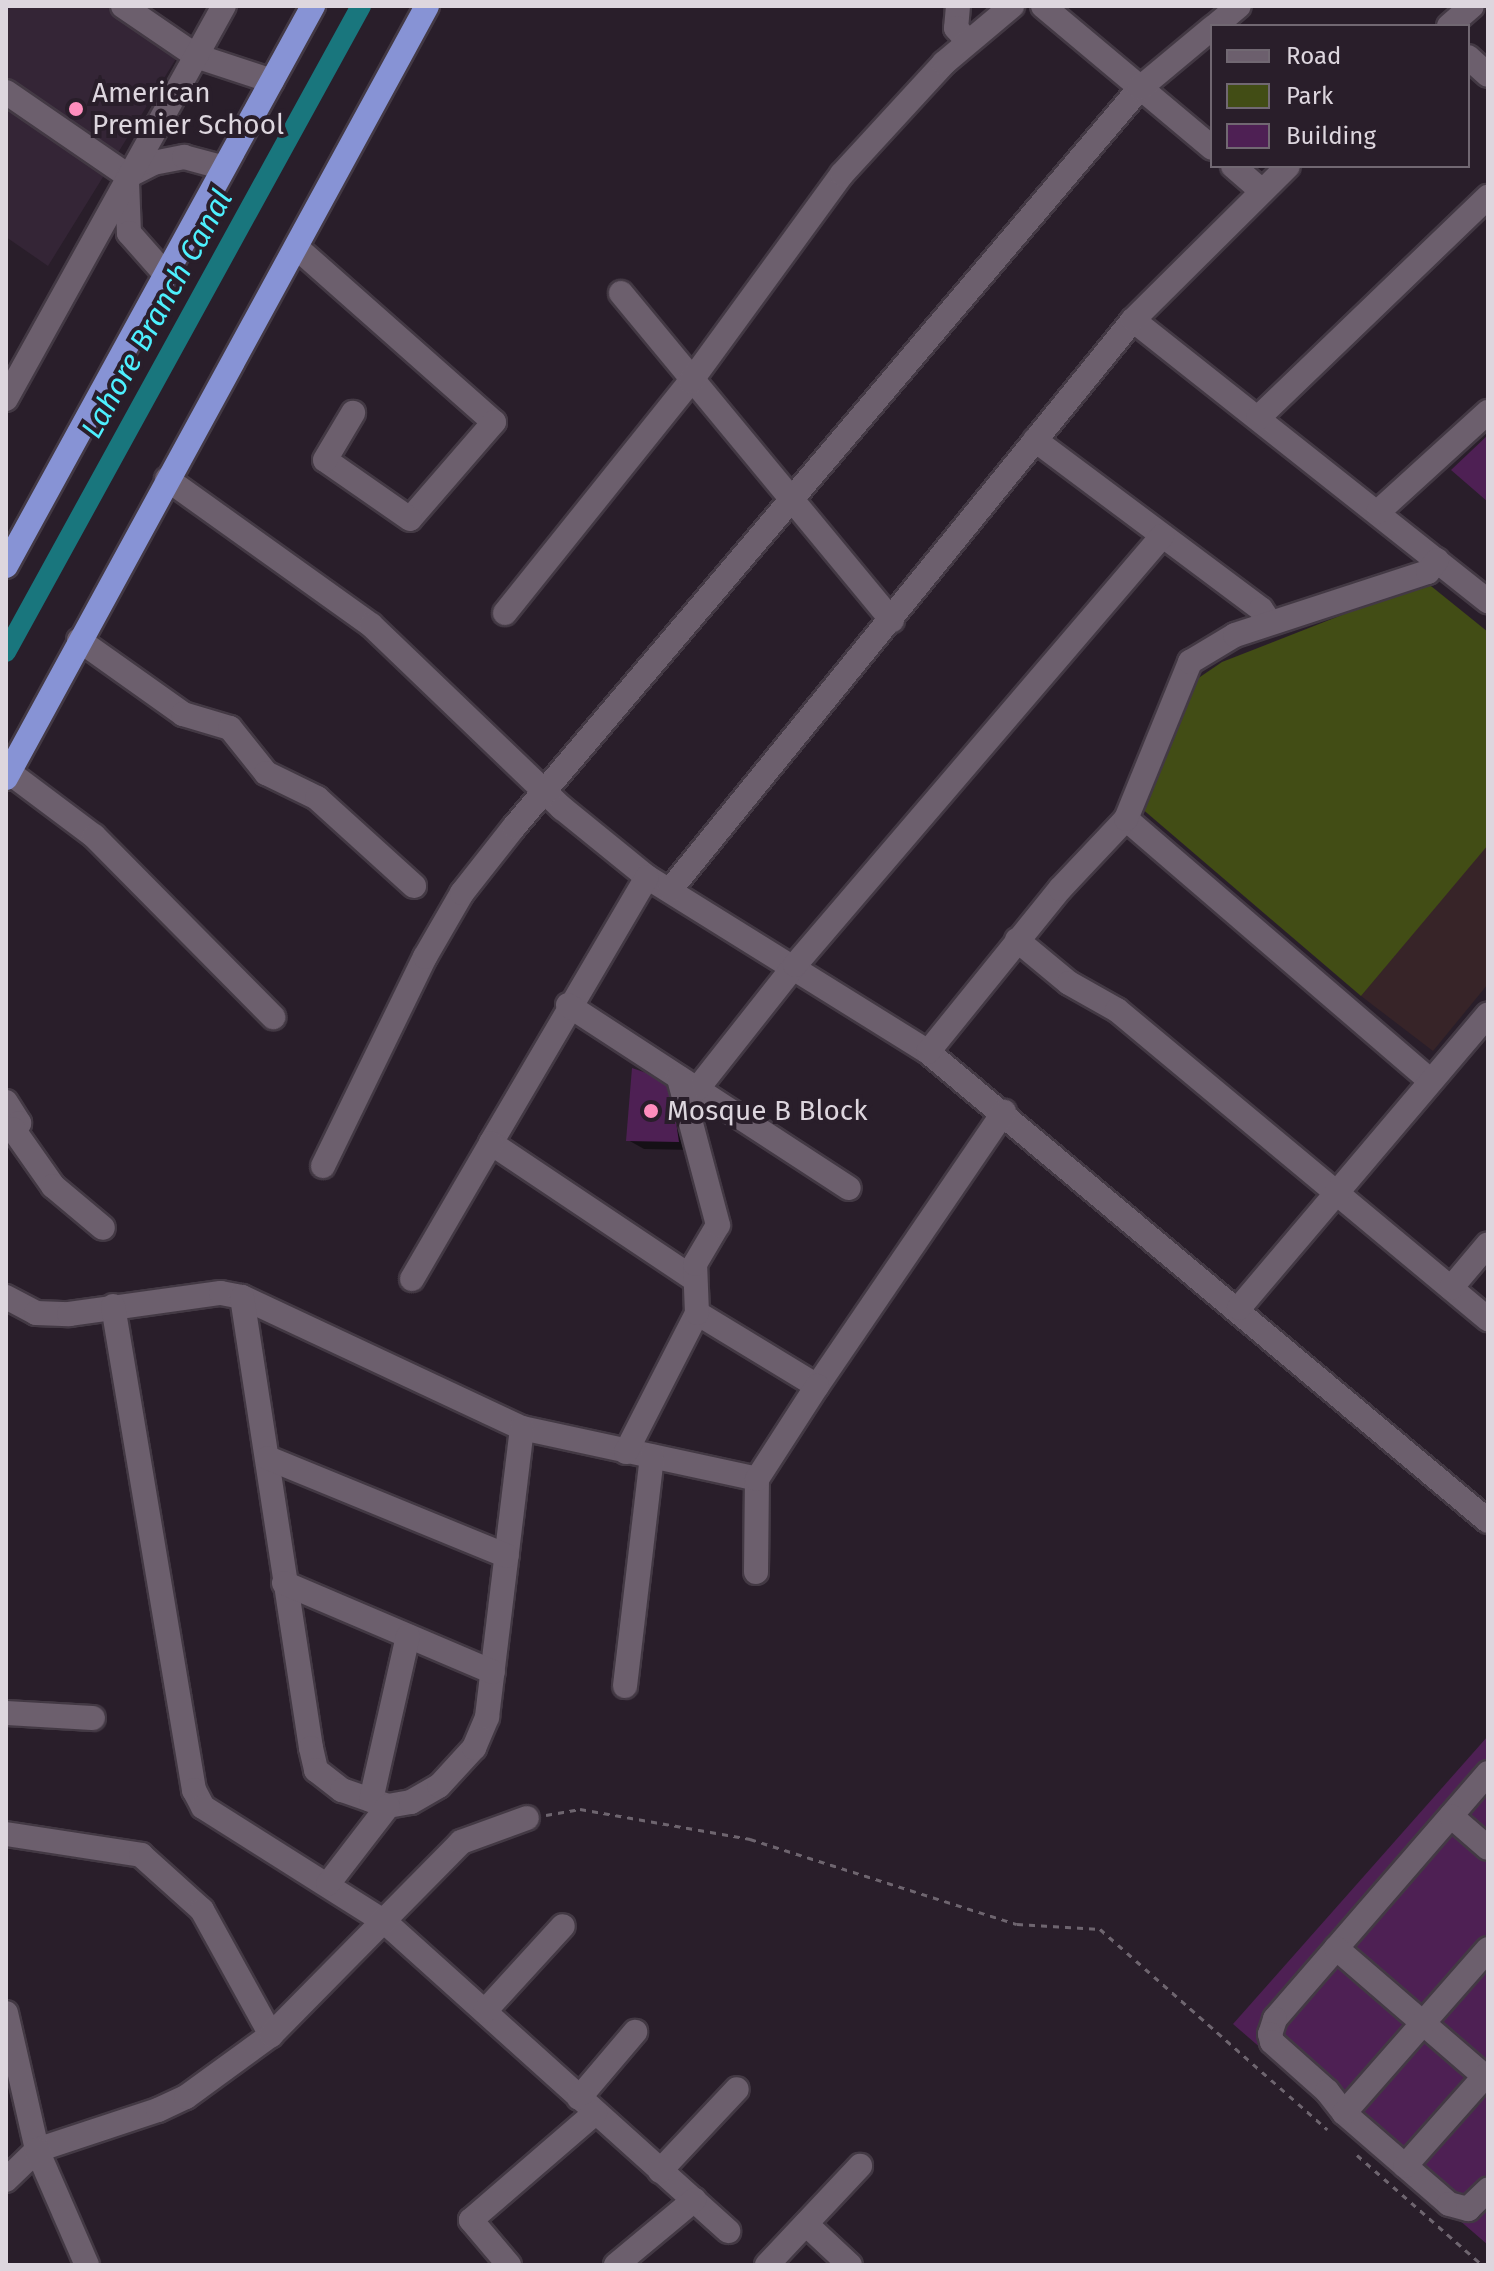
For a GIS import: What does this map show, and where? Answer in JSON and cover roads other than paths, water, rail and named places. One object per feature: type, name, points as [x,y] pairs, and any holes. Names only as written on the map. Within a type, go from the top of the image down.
[{"type":"highway","points":[[6,566],[222,167],[313,6]]},
{"type":"highway","points":[[7,773],[427,6]]},
{"type":"street","points":[[123,6],[196,56],[272,81]]},
{"type":"street","points":[[6,399],[224,6]]},
{"type":"street","points":[[958,6],[956,28],[968,42]]},
{"type":"street","points":[[505,613],[691,381],[842,174],[968,42],[1012,6]]},
{"type":"street","points":[[1043,6],[1210,146]]},
{"type":"street","points":[[1217,24],[1239,6]]},
{"type":"street","points":[[1451,24],[1472,6]]},
{"type":"street","points":[[323,1166],[361,1078],[447,919],[514,827],[789,498],[1140,88],[1210,30]]},
{"type":"street","points":[[1470,59],[1488,75]]},
{"type":"street","points":[[6,92],[128,176]]},
{"type":"street","points":[[128,176],[153,163],[184,157],[222,167]]},
{"type":"street","points":[[1235,168],[1261,190]]},
{"type":"street","points":[[670,890],[892,621],[1133,320],[1286,168]]},
{"type":"street","points":[[128,176],[129,233],[166,275]]},
{"type":"street","points":[[1258,418],[1488,197]]},
{"type":"street","points":[[296,247],[494,422],[410,519],[325,460],[353,413]]},
{"type":"street","points":[[621,293],[892,621]]},
{"type":"street","points":[[1133,320],[1488,601]]},
{"type":"street","points":[[1378,512],[1488,412]]},
{"type":"street","points":[[1035,440],[1261,609],[1269,621]]},
{"type":"street","points":[[167,479],[371,625],[547,791],[647,877],[795,965],[928,1052],[1239,1308],[1488,1521]]},
{"type":"street","points":[[688,1083],[795,965],[1162,536]]},
{"type":"street","points":[[928,1052],[1017,940],[1126,819],[1190,662],[1269,621],[1428,572],[1437,560]]},
{"type":"street","points":[[79,640],[183,714],[230,728],[266,773],[317,798],[414,886]]},
{"type":"street","points":[[7,773],[94,836],[273,1017]]},
{"type":"street","points":[[1126,819],[1431,1081]]},
{"type":"street","points":[[412,1279],[568,1005],[647,877]]},
{"type":"street","points":[[1017,940],[1069,983],[1117,1010],[1488,1319]]},
{"type":"street","points":[[568,1005],[849,1188]]},
{"type":"street","points":[[1239,1308],[1488,1014]]},
{"type":"street","points":[[626,1452],[697,1313],[693,1278],[719,1217],[688,1083]]},
{"type":"street","points":[[6,1102],[19,1123],[13,1129],[53,1186],[103,1228]]},
{"type":"street","points":[[756,1572],[757,1479],[1004,1112]]},
{"type":"street","points":[[491,1143],[693,1278]]},
{"type":"street","points":[[1451,1288],[1488,1244]]},
{"type":"street","points":[[6,1297],[36,1313],[221,1293],[242,1297],[522,1428],[757,1479]]},
{"type":"street","points":[[242,1297],[284,1583],[316,1770],[342,1790],[380,1803],[424,1796],[460,1767],[487,1717],[522,1428]]},
{"type":"street","points":[[113,1306],[194,1790],[213,1818],[328,1884],[385,1922],[728,2231]]},
{"type":"street","points":[[697,1313],[817,1386]]},
{"type":"street","points":[[625,1686],[652,1457]]},
{"type":"street","points":[[268,1458],[507,1556]]},
{"type":"street","points":[[284,1583],[493,1672]]},
{"type":"street","points":[[328,1884],[380,1803],[408,1636]]},
{"type":"street","points":[[6,1713],[93,1718]]},
{"type":"street","points":[[1488,1773],[1275,2019],[1270,2034],[1272,2042],[1327,2091],[1344,2113],[1456,2208],[1468,2209],[1488,2190]]},
{"type":"street","points":[[1451,1816],[1488,1848]]},
{"type":"street","points":[[6,2180],[37,2150],[186,2097],[271,2035],[461,1842],[527,1818]]},
{"type":"street","points":[[6,1834],[141,1855],[202,1910],[271,2035]]},
{"type":"street","points":[[485,2011],[563,1926]]},
{"type":"street","points":[[1336,1948],[1486,2078],[1405,2166]]},
{"type":"street","points":[[1344,2113],[1488,1949]]},
{"type":"street","points":[[6,2013],[37,2150],[87,2265]]},
{"type":"street","points":[[509,2265],[471,2220],[587,2105],[635,2032]]},
{"type":"street","points":[[660,2171],[737,2089]]},
{"type":"street","points":[[767,2265],[860,2166]]},
{"type":"street","points":[[616,2265],[694,2200]]},
{"type":"street","points":[[806,2224],[850,2265]]},
{"type":"waterway","name":"Lahore Branch Canal","points":[[6,652],[361,6]]},
{"type":"place","name":"American Premier School","points":[[76,109]]},
{"type":"place","name":"Mosque B Block","points":[[651,1111]]}]
